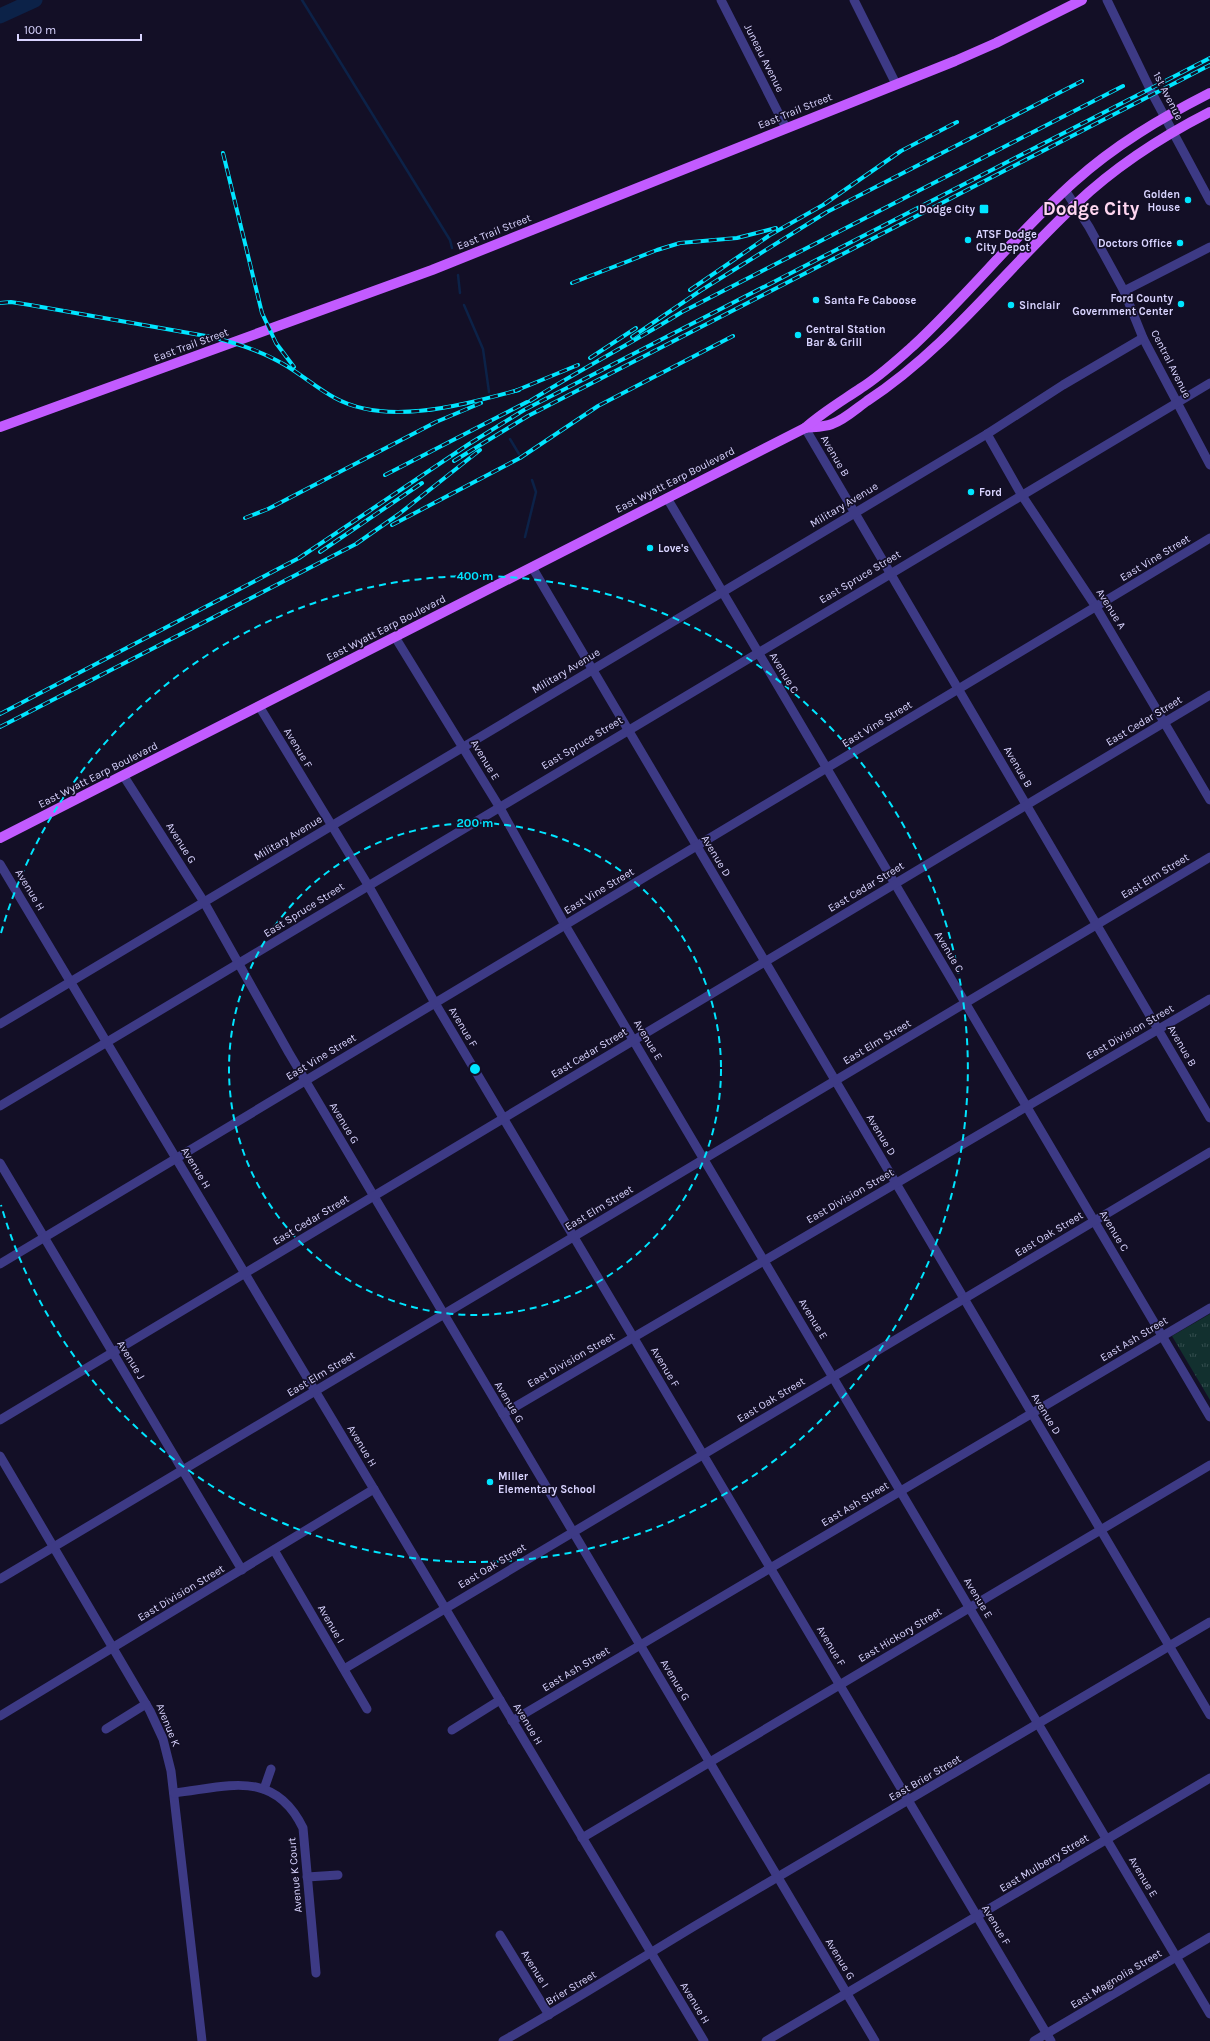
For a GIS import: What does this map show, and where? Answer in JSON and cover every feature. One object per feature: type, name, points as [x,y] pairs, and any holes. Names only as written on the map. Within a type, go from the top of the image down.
[{"type":"main road","name":"East Trail Street","points":[[0,427],[432,270],[992,45],[1082,0]]},
{"type":"main road","name":"East Wyatt Earp Boulevard","points":[[0,838],[805,428],[823,412],[862,388],[913,345],[1065,190],[1118,147],[1165,116],[1210,93]]},
{"type":"main road","points":[[1173,132],[1210,112]]},
{"type":"main road","name":"East Wyatt Earp Boulevard","points":[[805,428],[832,424],[880,393],[919,362],[952,332],[1075,204],[1121,166],[1173,132]]},
{"type":"street","name":"Juneau Avenue","points":[[721,0],[786,128]]},
{"type":"street","points":[[854,0],[896,84]]},
{"type":"street","name":"1st Avenue","points":[[1107,0],[1173,132],[1210,201]]},
{"type":"street","name":"Central Avenue","points":[[1065,190],[1075,204],[1124,292],[1143,338],[1210,465]]},
{"type":"street","points":[[1124,292],[1210,247]]},
{"type":"street","name":"Military Avenue","points":[[0,1024],[71,982],[132,943],[332,826],[463,746],[855,513],[986,434],[1063,385],[1143,338]]},
{"type":"street","name":"East Spruce Street","points":[[0,1106],[239,964],[368,885],[500,808],[1021,494],[1210,383]]},
{"type":"street","name":"Avenue B","points":[[805,428],[1210,1118]]},
{"type":"street","name":"Avenue A","points":[[986,434],[1021,494],[1096,607],[1210,800]]},
{"type":"street","name":"Avenue C","points":[[667,498],[1210,1417]]},
{"type":"street","name":"East Vine Street","points":[[0,1264],[1210,538]]},
{"type":"street","name":"Avenue D","points":[[532,567],[1210,1715]]},
{"type":"street","name":"Avenue E","points":[[395,637],[500,808],[565,925],[1210,2014]]},
{"type":"street","name":"East Cedar Street","points":[[0,1420],[1210,695]]},
{"type":"street","name":"Avenue F","points":[[259,706],[368,885],[435,1003],[1049,2037]]},
{"type":"street","name":"Avenue G","points":[[123,775],[204,902],[305,1081],[875,2041]]},
{"type":"street","name":"East Elm Street","points":[[0,1579],[1210,857]]},
{"type":"street","name":"Avenue H","points":[[0,864],[704,2041]]},
{"type":"street","name":"East Division Street","points":[[503,1414],[1210,999]]},
{"type":"street","name":"East Oak Street","points":[[344,1669],[1210,1152]]},
{"type":"street","name":"Avenue J","points":[[0,1163],[242,1570]]},
{"type":"street","name":"East Ash Street","points":[[512,1721],[1210,1308]]},
{"type":"street","name":"Avenue K","points":[[0,1456],[146,1704],[163,1739],[171,1771],[174,1794],[202,2041]]},
{"type":"street","name":"East Hickory Street","points":[[582,1838],[1210,1465]]},
{"type":"street","name":"East Division Street","points":[[0,1716],[374,1489]]},
{"type":"street","name":"Avenue I","points":[[274,1550],[367,1709]]},
{"type":"street","name":"East Brier Street","points":[[651,1953],[1210,1622]]},
{"type":"street","points":[[452,1730],[500,1700]]},
{"type":"street","points":[[106,1729],[146,1704]]},
{"type":"street","points":[[264,1789],[271,1769]]},
{"type":"street","name":"East Mulberry Street","points":[[766,2041],[1210,1778]]},
{"type":"street","name":"Avenue K Court","points":[[174,1794],[254,1785],[277,1795],[286,1803],[299,1821],[302,1828],[316,1973]]},
{"type":"street","points":[[307,1877],[338,1875]]},
{"type":"street","name":"Avenue I","points":[[500,1935],[549,2016]]},
{"type":"street","name":"East Magnolia Street","points":[[1034,2041],[1049,2037],[1210,1937]]},
{"type":"street","name":"Brier Street","points":[[503,2041],[549,2016],[651,1953]]},
{"type":"green space","points":[[1210,1314],[1210,1400],[1172,1336]]},
{"type":"waterway","points":[[0,16],[35,0]]},
{"type":"waterway","points":[[302,0],[450,240],[452,248]]},
{"type":"waterway","points":[[458,275],[460,293]]},
{"type":"waterway","points":[[464,305],[483,349],[489,392]]},
{"type":"waterway","points":[[510,439],[519,454]]},
{"type":"waterway","points":[[525,537],[536,492],[532,480]]},
{"type":"railway","points":[[0,714],[299,558],[469,444],[524,410],[1210,58]]},
{"type":"railway","points":[[454,461],[528,416],[1210,65]]},
{"type":"railway","points":[[632,337],[700,291],[827,212],[1082,81]]},
{"type":"railway","points":[[530,401],[682,312],[1123,86]]},
{"type":"railway","points":[[690,290],[770,235],[823,205],[901,151],[957,122]]},
{"type":"railway","points":[[223,153],[262,313],[276,343],[294,367]]},
{"type":"railway","points":[[572,283],[657,250],[680,243],[737,238],[776,228]]},
{"type":"railway","points":[[0,303],[11,302],[30,305],[227,341],[247,347],[276,360],[335,398],[356,407],[379,411],[402,412],[427,410],[475,401],[519,390]]},
{"type":"railway","points":[[590,358],[636,328]]},
{"type":"railway","points":[[392,525],[520,458],[598,406],[733,336]]},
{"type":"railway","points":[[515,391],[578,365]]},
{"type":"railway","points":[[385,475],[527,402]]},
{"type":"railway","points":[[245,518],[268,509],[436,422],[481,403]]},
{"type":"railway","points":[[0,727],[356,544],[399,514],[480,450]]},
{"type":"railway","points":[[320,552],[422,483]]},
{"type":"place","name":"Golden House","points":[[1188,200]]},
{"type":"place","name":"Dodge City","points":[[984,209]]},
{"type":"place","name":"ATSF Dodge City Depot","points":[[968,240]]},
{"type":"place","name":"Doctors Office","points":[[1180,243]]},
{"type":"place","name":"Santa Fe Caboose","points":[[816,300]]},
{"type":"place","name":"Ford County Government Center","points":[[1181,304]]},
{"type":"place","name":"Sinclair","points":[[1011,305]]},
{"type":"place","name":"Central Station Bar & Grill","points":[[798,335]]},
{"type":"place","name":"Ford","points":[[971,492]]},
{"type":"place","name":"Love's","points":[[650,548]]},
{"type":"place","name":"Miller Elementary School","points":[[490,1482]]},
{"type":"district","name":"Dodge City","points":[[1091,209]]}]
